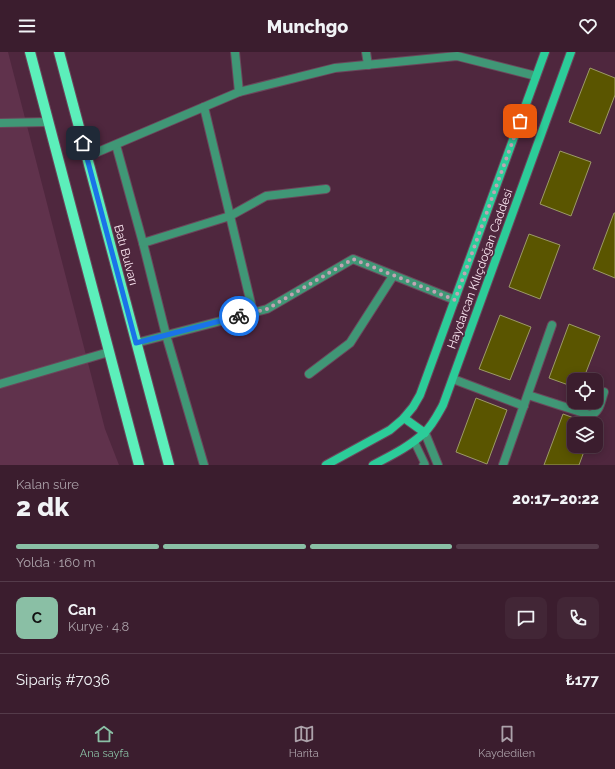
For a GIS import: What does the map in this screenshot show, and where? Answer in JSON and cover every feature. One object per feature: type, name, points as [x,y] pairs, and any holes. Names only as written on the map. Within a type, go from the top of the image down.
[{"type":"main road","points":[[30,52],[139,465]]},
{"type":"main road","name":"Batı Bulvarı","points":[[59,52],[169,465]]},
{"type":"main road","name":"Haydarcan Kılıçdoğan Caddesi","points":[[326,465],[390,430],[404,418],[420,395],[545,52]]},
{"type":"main road","name":"Haydarcan Kılıçdoğan Caddesi","points":[[373,465],[401,450],[424,433],[443,405],[570,52]]},
{"type":"main road","points":[[404,418],[424,433]]},
{"type":"street","points":[[234,52],[239,92]]},
{"type":"street","points":[[366,52],[368,65]]},
{"type":"street","points":[[86,157],[239,92],[335,68],[457,56],[536,76]]},
{"type":"street","points":[[204,107],[253,312]]},
{"type":"street","points":[[0,123],[48,122]]},
{"type":"street","points":[[116,145],[166,335],[204,465]]},
{"type":"street","points":[[143,243],[230,216],[266,196],[326,189]]},
{"type":"street","points":[[136,343],[267,309],[353,259],[455,300]]},
{"type":"street","points":[[309,374],[350,344],[393,276]]},
{"type":"street","points":[[503,465],[552,325]]},
{"type":"street","points":[[0,384],[109,352]]},
{"type":"street","points":[[453,379],[524,406]]},
{"type":"street","points":[[528,395],[590,415],[598,409],[604,392]]},
{"type":"street","points":[[424,433],[438,465]]},
{"type":"lane","points":[[414,441],[425,464],[423,465]]},
{"type":"shaded area","points":[[0,52],[8,52],[105,429],[119,465],[0,465]]},
{"type":"building","points":[[590,68],[615,78],[615,95],[600,134],[569,122]]},
{"type":"building","points":[[560,151],[591,162],[571,216],[540,204]]},
{"type":"building","points":[[615,213],[615,278],[593,269]]},
{"type":"building","points":[[529,234],[560,245],[540,299],[509,287]]},
{"type":"building","points":[[500,315],[531,327],[510,380],[479,369]]},
{"type":"building","points":[[569,324],[600,336],[586,373],[567,373],[567,384],[549,378]]},
{"type":"building","points":[[476,398],[507,410],[487,464],[456,452]]},
{"type":"building","points":[[563,414],[571,417],[567,417],[567,453],[583,453],[579,465],[544,465]]},
{"type":"way so far","points":[[239,316],[267,309],[353,259],[455,300],[520,121]]},
{"type":"route","points":[[83,143],[136,343],[239,316]]}]
